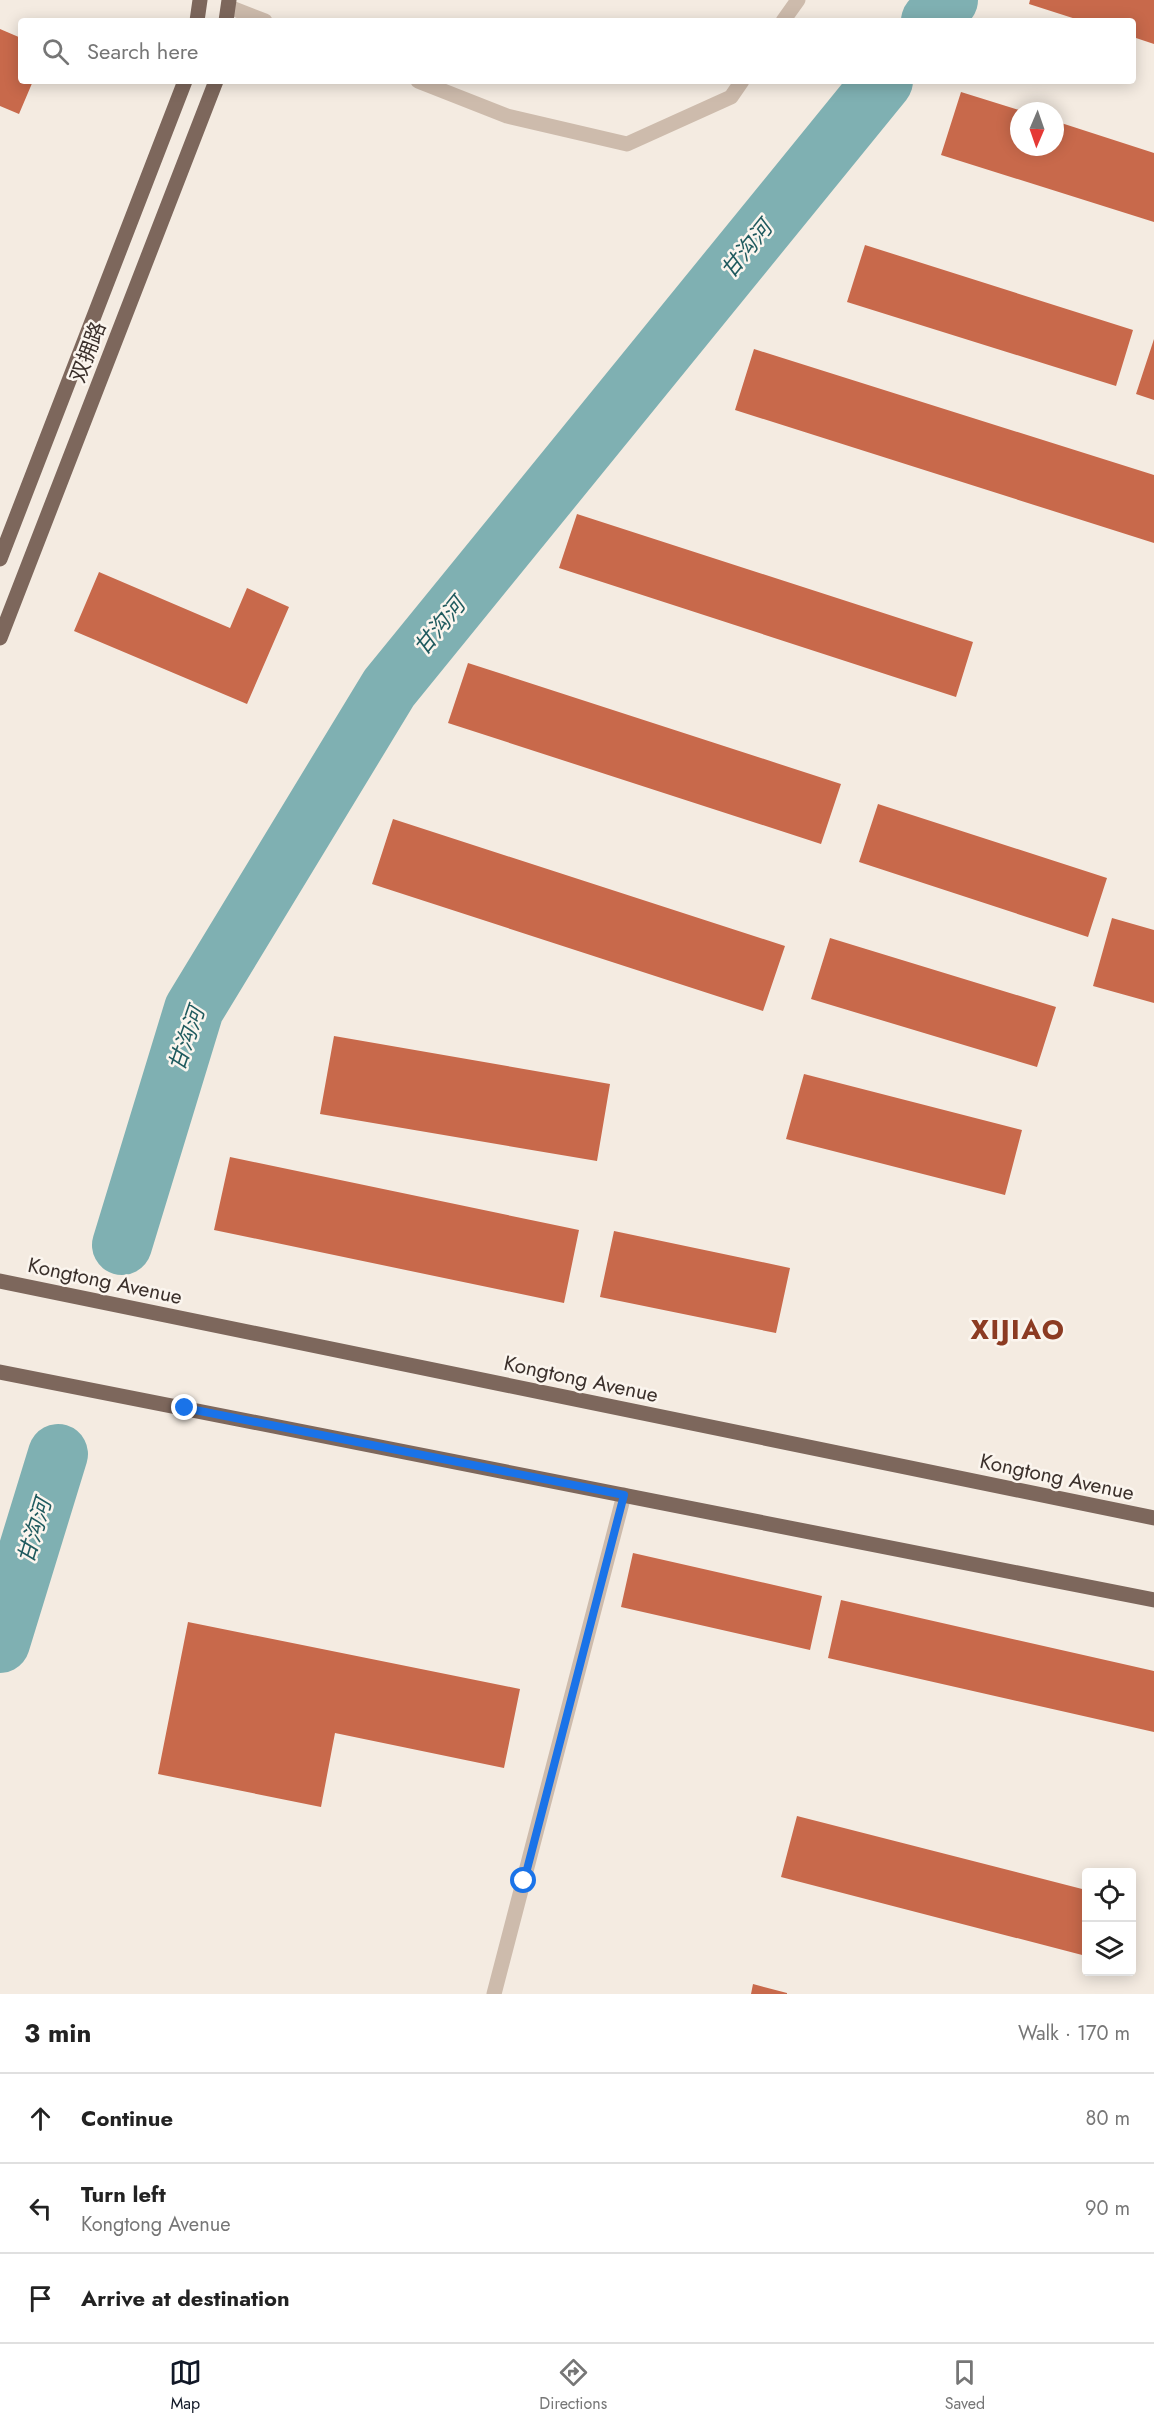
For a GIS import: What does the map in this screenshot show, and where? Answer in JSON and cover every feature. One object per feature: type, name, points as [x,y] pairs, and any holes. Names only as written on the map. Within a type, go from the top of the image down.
[{"type":"main road","points":[[197,18],[200,0]]},
{"type":"main road","name":"双拥路","points":[[0,559],[184,84]]},
{"type":"main road","name":"双拥路","points":[[0,638],[215,84]]},
{"type":"main road","name":"Kongtong Avenue","points":[[0,1281],[1154,1518]]},
{"type":"main road","points":[[0,1372],[1154,1600]]},
{"type":"street","points":[[785,18],[798,0]]},
{"type":"street","points":[[228,9],[256,18]]},
{"type":"street","points":[[426,84],[507,116],[627,144],[731,97],[740,84]]},
{"type":"street","points":[[494,1994],[624,1495]]},
{"type":"building","points":[[1030,0],[1154,0],[1154,44],[1136,38],[1136,18],[1073,18],[1029,4]]},
{"type":"building","points":[[0,29],[18,37],[18,84],[32,84],[19,114],[0,106]]},
{"type":"building","points":[[961,92],[1010,107],[1010,156],[1064,156],[1064,124],[1154,153],[1154,222],[941,155]]},
{"type":"building","points":[[865,245],[1133,330],[1116,386],[847,302]]},
{"type":"building","points":[[1154,339],[1154,400],[1136,394]]},
{"type":"building","points":[[754,349],[1154,475],[1154,543],[735,410]]},
{"type":"building","points":[[577,514],[973,642],[956,697],[559,568]]},
{"type":"building","points":[[99,572],[230,628],[247,588],[289,607],[247,704],[74,631]]},
{"type":"building","points":[[468,663],[841,784],[821,844],[448,723]]},
{"type":"building","points":[[878,804],[1107,878],[1088,937],[859,862]]},
{"type":"building","points":[[393,819],[785,946],[763,1011],[372,884]]},
{"type":"building","points":[[1112,918],[1154,930],[1154,1003],[1093,986]]},
{"type":"building","points":[[830,938],[1056,1007],[1037,1067],[811,999]]},
{"type":"building","points":[[334,1036],[610,1084],[597,1161],[320,1114]]},
{"type":"building","points":[[804,1074],[1022,1130],[1005,1195],[786,1139]]},
{"type":"building","points":[[230,1157],[579,1230],[564,1303],[214,1230]]},
{"type":"building","points":[[614,1231],[790,1268],[776,1333],[600,1297]]},
{"type":"building","points":[[633,1553],[822,1596],[810,1650],[621,1607]]},
{"type":"building","points":[[841,1600],[1154,1671],[1154,1732],[828,1658]]},
{"type":"building","points":[[188,1622],[520,1689],[504,1768],[335,1733],[321,1807],[158,1774]]},
{"type":"building","points":[[797,1816],[1082,1889],[1082,1955],[781,1877]]},
{"type":"building","points":[[753,1984],[787,1993],[787,1994],[751,1994]]},
{"type":"waterway","name":"甘沟河","points":[[933,18],[948,0]]},
{"type":"waterway","name":"甘沟河","points":[[122,1245],[194,1009],[389,688],[881,84]]},
{"type":"waterway","name":"甘沟河","points":[[0,1643],[58,1454]]},
{"type":"district","name":"XIJIAO","points":[[1018,1330]]},
{"type":"route","points":[[185,1408],[624,1495],[524,1881]]}]
